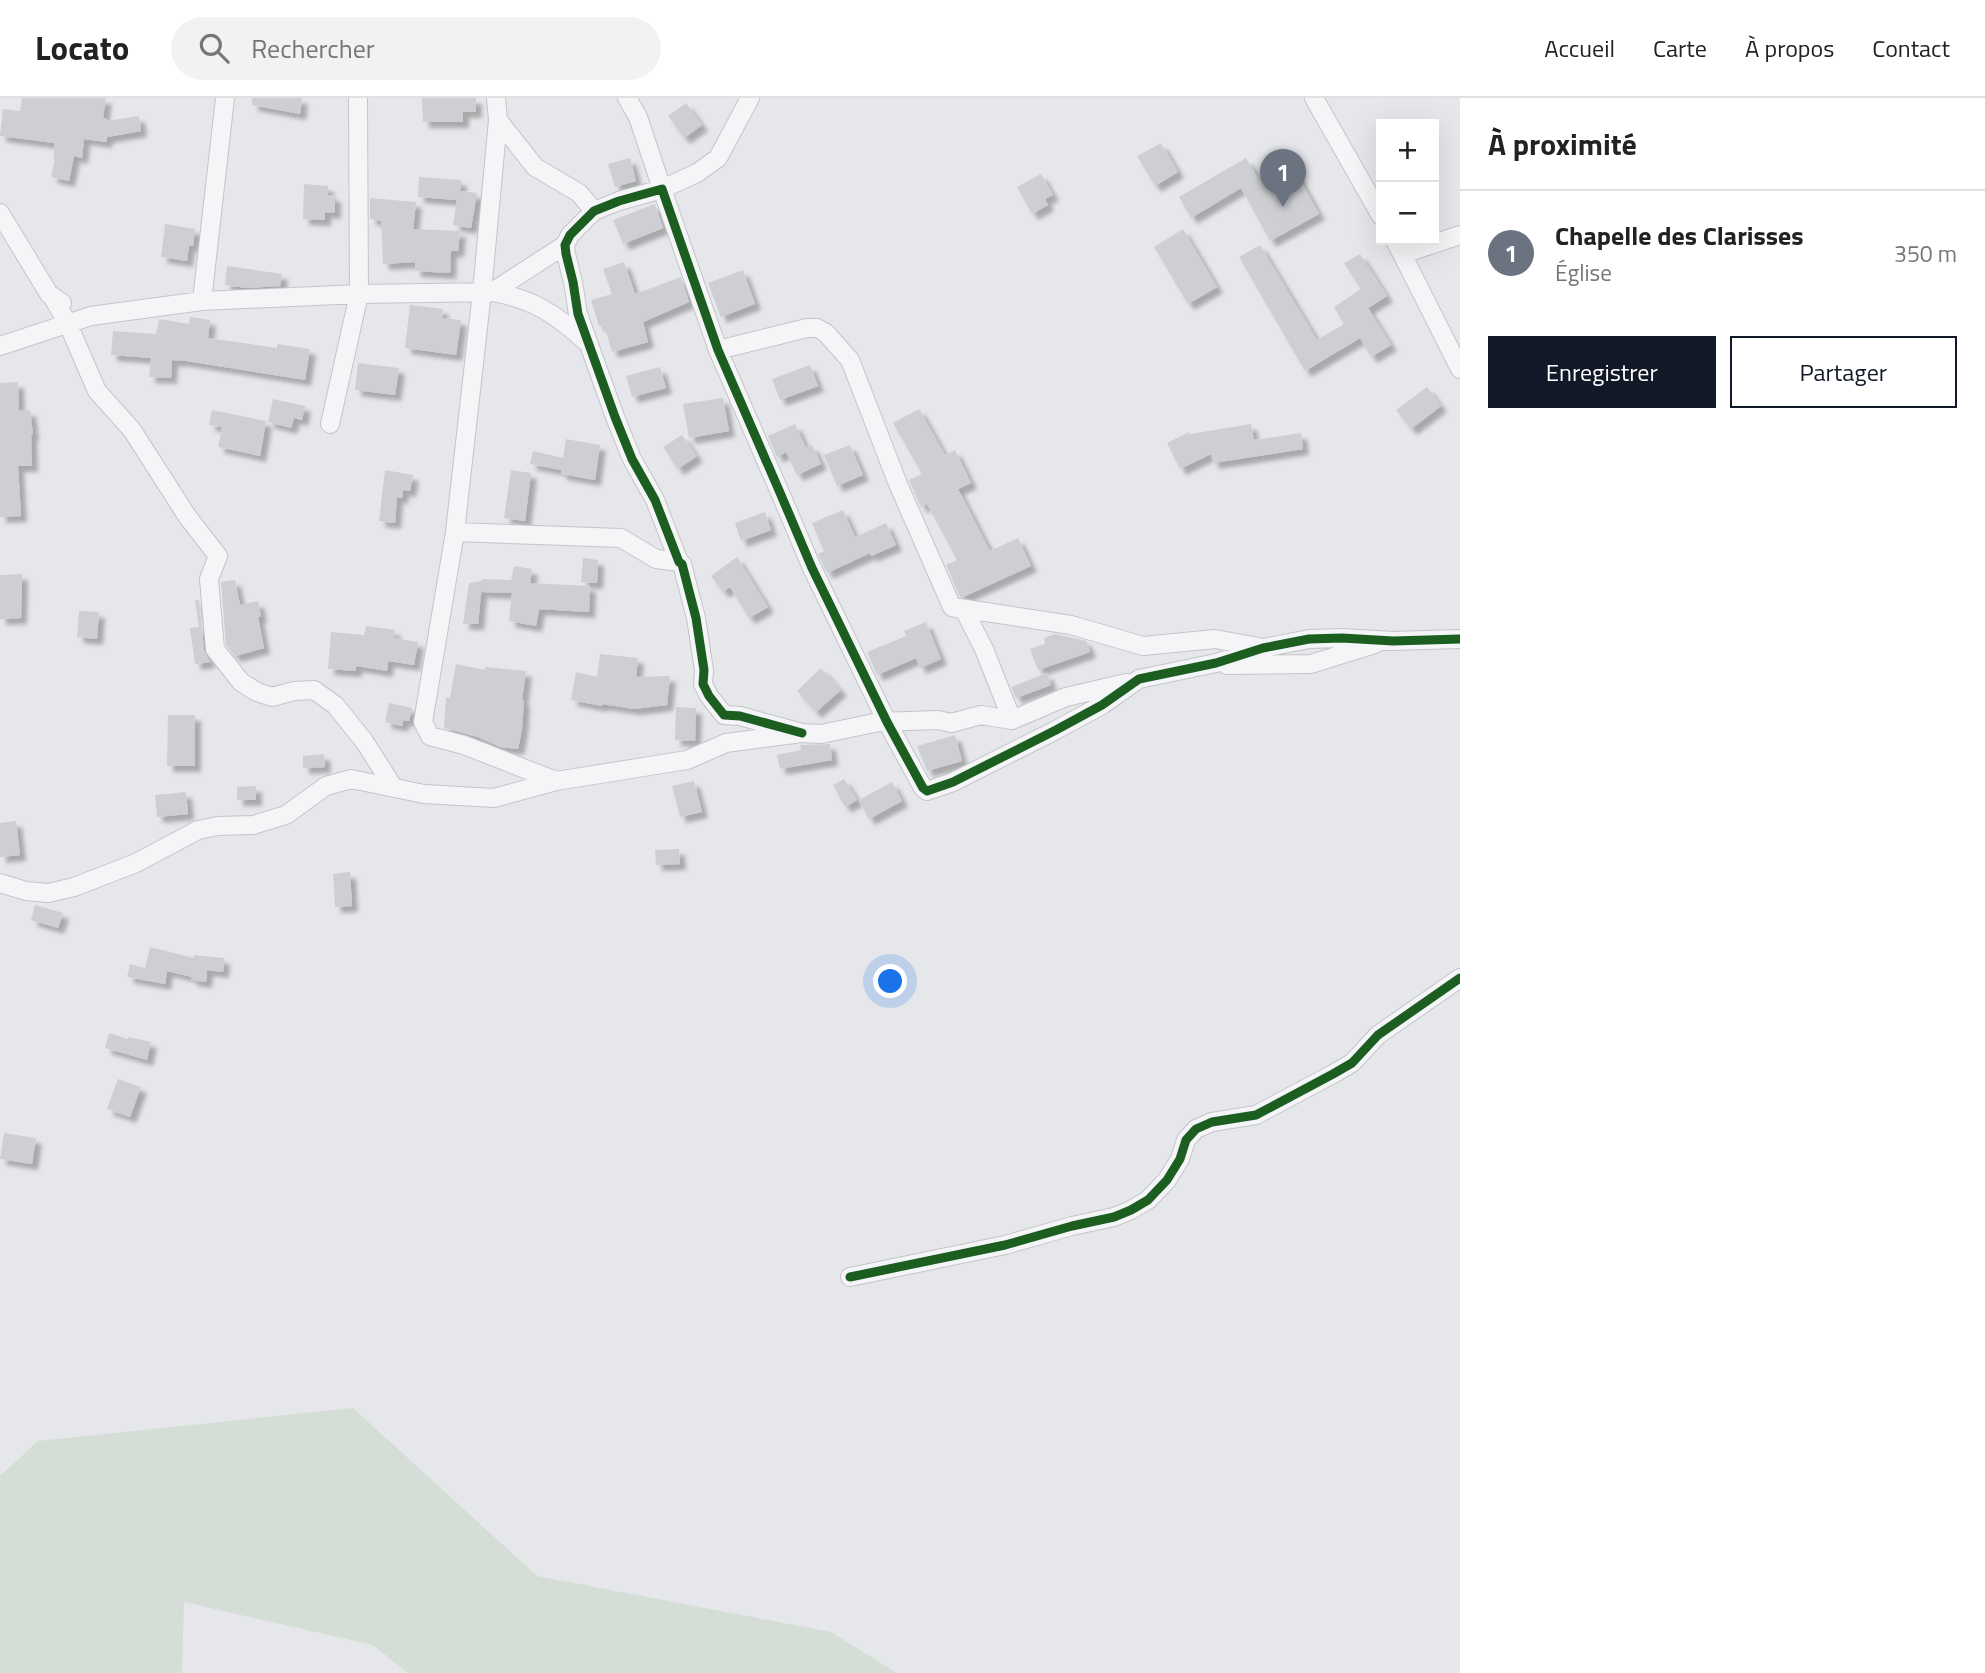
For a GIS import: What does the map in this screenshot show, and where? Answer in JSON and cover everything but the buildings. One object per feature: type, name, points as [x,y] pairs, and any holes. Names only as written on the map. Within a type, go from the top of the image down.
[{"type":"street","points":[[202,301],[225,98]]},
{"type":"street","points":[[330,424],[359,294],[358,98]]},
{"type":"street","points":[[496,98],[498,120],[487,292],[455,532],[423,722],[430,736],[464,745],[556,781]]},
{"type":"street","points":[[627,98],[638,117],[718,350],[812,568],[887,722],[923,788],[932,791],[1056,730],[1102,705],[1139,680]]},
{"type":"street","points":[[487,292],[565,245],[570,235],[594,211],[662,189],[697,173],[718,158],[750,98]]},
{"type":"street","points":[[1314,98],[1376,207]]},
{"type":"street","points":[[498,120],[535,167],[579,193],[594,211]]},
{"type":"street","points":[[0,213],[68,324],[97,391],[132,430],[187,516],[218,556],[209,579],[215,649],[241,682],[257,692],[272,697],[293,691],[314,690],[335,705],[364,741],[394,788]]},
{"type":"street","points":[[1459,365],[1399,247],[1460,235]]},
{"type":"street","points":[[565,245],[578,314],[623,438],[655,500],[682,564],[696,618],[704,670],[703,684],[724,715],[740,716],[802,733]]},
{"type":"street","points":[[0,345],[91,316],[202,301],[487,292],[513,295],[537,304],[590,345]]},
{"type":"street","points":[[53,299],[91,316]]},
{"type":"street","points":[[718,350],[807,328],[817,328],[826,333],[850,360],[898,484],[952,607]]},
{"type":"street","points":[[455,532],[621,538],[656,559],[679,562]]},
{"type":"street","points":[[952,607],[1071,625],[1143,646],[1215,639],[1263,648]]},
{"type":"street","points":[[952,607],[964,610],[984,649],[1012,720]]},
{"type":"street","points":[[0,883],[26,891],[48,893],[74,887],[136,863],[198,830],[218,826],[253,825],[286,815],[326,786],[351,779],[424,793],[478,799],[494,798],[556,781],[687,760],[726,743],[802,733],[821,734],[864,724],[887,722],[938,720],[951,723],[981,715],[1012,720],[1066,697],[1205,666],[1263,648],[1309,639],[1460,639]]},
{"type":"street","points":[[1205,666],[1311,664],[1385,641]]},
{"type":"street","points":[[850,1277],[1005,1245],[1114,1217],[1131,1210],[1148,1200],[1167,1180],[1180,1159],[1186,1140],[1196,1129],[1221,1120],[1256,1115],[1333,1074],[1352,1063],[1378,1035],[1460,978]]},
{"type":"shaded area","points":[[353,1408],[537,1576],[831,1632],[897,1673],[408,1673],[373,1645],[184,1602],[182,1673],[0,1673],[0,1476],[38,1441]]},
{"type":"cycle path","points":[[802,733],[740,716],[724,715],[703,684],[704,670],[696,618],[682,564],[615,417],[578,314],[566,254],[565,245],[570,235],[594,211],[619,201],[662,189],[718,350],[812,568],[887,722],[927,791],[953,782],[1056,730],[1102,705],[1139,679],[1309,639],[1460,639]]},
{"type":"cycle path","points":[[850,1277],[1005,1245],[1114,1217],[1131,1210],[1148,1200],[1167,1180],[1180,1159],[1186,1140],[1196,1129],[1212,1122],[1256,1115],[1333,1074],[1352,1063],[1378,1035],[1460,978]]},
{"type":"place","name":"Chapelle des Clarisses","points":[[1283,207]]}]
